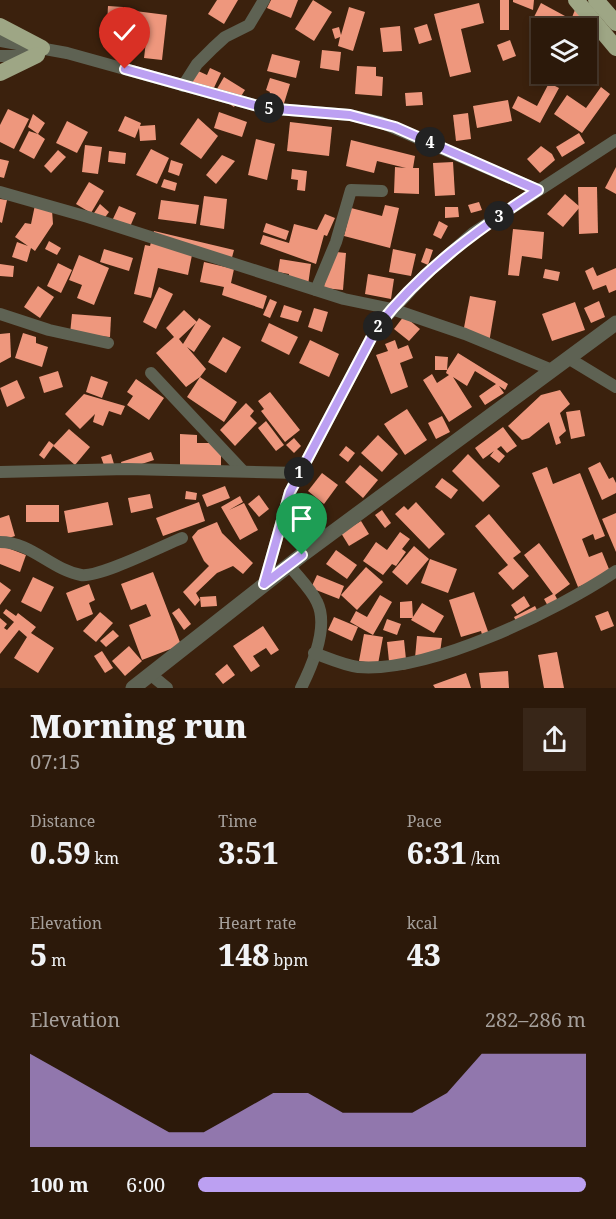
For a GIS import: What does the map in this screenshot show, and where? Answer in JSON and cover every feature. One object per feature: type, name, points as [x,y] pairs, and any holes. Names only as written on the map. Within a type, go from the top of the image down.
[{"type":"highway","points":[[576,0],[616,48]]},
{"type":"highway","points":[[596,0],[616,23]]},
{"type":"highway","points":[[0,26],[39,52],[0,73]]},
{"type":"street","points":[[183,86],[198,64],[213,48],[225,37],[249,25],[264,0]]},
{"type":"street","points":[[0,40],[39,52]]},
{"type":"street","points":[[0,56],[39,52],[67,53],[265,108],[350,115],[395,127],[538,190]]},
{"type":"street","points":[[264,584],[290,492],[377,327],[392,309],[473,233],[616,140]]},
{"type":"street","points":[[316,290],[336,242],[351,190],[382,191]]},
{"type":"street","points":[[0,192],[88,217],[344,299],[392,309],[465,334],[552,370]]},
{"type":"street","points":[[0,314],[49,330],[108,342]]},
{"type":"street","points":[[133,688],[289,565],[616,323]]},
{"type":"street","points":[[568,358],[616,387]]},
{"type":"street","points":[[151,373],[242,470]]},
{"type":"street","points":[[0,472],[242,470],[299,473]]},
{"type":"street","points":[[0,542],[23,545],[82,575],[99,573],[182,538]]},
{"type":"street","points":[[289,565],[317,601],[321,612],[314,653],[301,688]]},
{"type":"street","points":[[314,653],[360,667],[425,658],[488,637],[531,619],[616,572]]},
{"type":"street","points":[[150,674],[167,688]]},
{"type":"building","points":[[217,0],[238,0],[224,24],[208,14]]},
{"type":"building","points":[[271,0],[298,0],[291,18],[267,8]]},
{"type":"building","points":[[313,0],[332,12],[314,41],[295,29]]},
{"type":"building","points":[[500,0],[509,0],[509,30],[500,30]]},
{"type":"building","points":[[513,0],[534,0],[533,10],[513,2]]},
{"type":"building","points":[[479,3],[484,23],[461,29],[471,72],[450,77],[434,14]]},
{"type":"building","points":[[541,3],[565,16],[564,18],[534,18]]},
{"type":"building","points":[[108,6],[123,7],[122,25],[107,24]]},
{"type":"building","points":[[349,7],[365,12],[353,51],[338,46],[340,37],[335,39],[332,29],[339,27],[341,35]]},
{"type":"building","points":[[576,7],[589,12],[587,18],[572,18]]},
{"type":"building","points":[[135,11],[167,15],[162,60],[144,58],[147,33],[133,31]]},
{"type":"building","points":[[427,24],[432,40],[419,44],[414,28]]},
{"type":"building","points":[[400,26],[402,51],[383,52],[380,28]]},
{"type":"building","points":[[120,29],[133,31],[131,47],[118,45]]},
{"type":"building","points":[[510,40],[516,56],[503,61],[497,45]]},
{"type":"building","points":[[322,50],[341,52],[339,71],[320,68]]},
{"type":"building","points":[[272,54],[300,61],[296,78],[267,71]]},
{"type":"building","points":[[357,66],[376,67],[376,76],[383,77],[382,96],[355,94]]},
{"type":"building","points":[[210,68],[221,73],[211,94],[189,83],[196,70],[207,75]]},
{"type":"building","points":[[224,77],[245,90],[234,107],[214,94]]},
{"type":"building","points":[[270,78],[290,84],[281,113],[264,108],[270,92],[266,90]]},
{"type":"building","points":[[548,84],[559,88],[540,123],[512,108],[518,96],[537,106]]},
{"type":"building","points":[[601,87],[610,94],[582,133],[554,114],[567,95],[586,108]]},
{"type":"building","points":[[422,92],[423,105],[406,106],[405,93]]},
{"type":"building","points":[[508,100],[512,121],[477,128],[473,106]]},
{"type":"building","points":[[8,109],[29,119],[14,149],[0,142],[0,125]]},
{"type":"building","points":[[219,112],[247,122],[242,137],[214,128]]},
{"type":"building","points":[[468,113],[471,139],[456,141],[453,115]]},
{"type":"building","points":[[33,114],[45,123],[38,134],[28,127]]},
{"type":"building","points":[[125,116],[141,123],[140,126],[155,125],[156,140],[140,141],[139,128],[135,138],[118,131]]},
{"type":"building","points":[[198,118],[218,136],[201,159],[180,144]]},
{"type":"building","points":[[67,121],[88,132],[77,153],[56,143]]},
{"type":"building","points":[[290,122],[332,127],[329,156],[287,151]]},
{"type":"building","points":[[29,131],[45,139],[34,159],[19,151]]},
{"type":"building","points":[[579,133],[585,143],[562,157],[556,147]]},
{"type":"building","points":[[256,139],[275,144],[267,180],[248,175]]},
{"type":"building","points":[[351,140],[415,156],[413,168],[419,168],[419,194],[394,193],[395,167],[406,168],[377,161],[374,173],[346,166]]},
{"type":"building","points":[[85,145],[102,147],[98,174],[82,172]]},
{"type":"building","points":[[541,146],[552,154],[555,160],[540,173],[527,159]]},
{"type":"building","points":[[151,149],[169,158],[157,184],[136,175]]},
{"type":"building","points":[[58,150],[66,157],[51,173],[44,166]]},
{"type":"building","points":[[109,151],[126,153],[125,164],[108,162]]},
{"type":"building","points":[[222,155],[235,161],[216,184],[206,175]]},
{"type":"building","points":[[0,159],[9,161],[4,178],[0,177]]},
{"type":"building","points":[[171,160],[183,164],[179,176],[168,172]]},
{"type":"building","points":[[453,162],[455,195],[435,196],[433,163]]},
{"type":"building","points":[[616,167],[616,194],[605,188]]},
{"type":"building","points":[[292,169],[307,171],[305,191],[297,190],[298,180],[291,179]]},
{"type":"building","points":[[164,179],[177,183],[175,191],[161,187]]},
{"type":"building","points":[[89,182],[104,191],[91,213],[76,204]]},
{"type":"building","points":[[578,187],[597,187],[598,233],[579,234]]},
{"type":"building","points":[[565,194],[580,207],[563,227],[547,214]]},
{"type":"building","points":[[204,196],[227,199],[224,229],[200,225]]},
{"type":"building","points":[[0,199],[7,200],[2,223],[0,222]]},
{"type":"building","points":[[161,200],[199,205],[196,224],[158,219]]},
{"type":"building","points":[[479,202],[482,210],[471,213],[468,205]]},
{"type":"building","points":[[100,204],[109,212],[103,220],[94,213]]},
{"type":"building","points":[[35,205],[52,210],[53,224],[35,251],[31,248],[27,262],[12,257],[17,242],[28,246],[15,237],[25,223],[31,224]]},
{"type":"building","points":[[385,205],[399,208],[390,248],[344,236],[351,208],[382,216]]},
{"type":"building","points":[[119,206],[136,213],[129,229],[112,221]]},
{"type":"building","points":[[445,207],[458,207],[459,217],[445,218]]},
{"type":"building","points":[[325,214],[335,218],[327,236],[324,235],[316,264],[260,244],[263,235],[289,243],[294,224],[317,230]]},
{"type":"building","points":[[439,221],[448,226],[441,239],[433,235]]},
{"type":"building","points":[[266,223],[289,231],[286,240],[263,232]]},
{"type":"building","points":[[513,229],[544,232],[542,259],[522,256],[519,276],[508,275]]},
{"type":"building","points":[[154,231],[234,250],[230,265],[192,255],[188,275],[158,268],[151,298],[134,294],[145,245],[150,246]]},
{"type":"building","points":[[49,241],[61,248],[57,255],[45,249]]},
{"type":"building","points":[[426,248],[433,250],[428,265],[421,262]]},
{"type":"building","points":[[104,249],[133,258],[129,271],[100,262]]},
{"type":"building","points":[[393,249],[416,254],[411,276],[389,272]]},
{"type":"building","points":[[327,251],[346,253],[343,290],[324,288]]},
{"type":"building","points":[[79,255],[109,268],[94,305],[77,298],[82,285],[69,280]]},
{"type":"building","points":[[280,259],[311,264],[308,285],[288,283],[289,274],[278,272]]},
{"type":"building","points":[[204,262],[234,269],[231,283],[267,296],[263,309],[222,295],[224,287],[200,282]]},
{"type":"building","points":[[58,263],[72,270],[61,293],[47,286]]},
{"type":"building","points":[[0,264],[14,266],[13,277],[0,276]]},
{"type":"building","points":[[593,267],[597,276],[616,268],[616,290],[609,293],[606,285],[593,290],[585,271]]},
{"type":"building","points":[[545,269],[560,272],[558,281],[543,278]]},
{"type":"building","points":[[368,274],[394,279],[391,299],[365,294]]},
{"type":"building","points":[[38,286],[54,297],[40,318],[24,307]]},
{"type":"building","points":[[159,287],[173,294],[156,329],[143,322]]},
{"type":"building","points":[[470,296],[496,301],[489,343],[462,338]]},
{"type":"building","points":[[270,299],[277,302],[270,318],[263,315]]},
{"type":"building","points":[[599,301],[605,317],[591,323],[584,308]]},
{"type":"building","points":[[575,302],[585,330],[552,341],[542,314]]},
{"type":"building","points":[[284,305],[302,311],[298,322],[280,317]]},
{"type":"building","points":[[314,308],[328,312],[322,332],[308,327]]},
{"type":"building","points":[[184,310],[197,322],[199,318],[211,326],[194,352],[187,347],[206,369],[200,377],[186,387],[156,353],[174,337],[166,328]],"holes":[[[196,323],[183,344],[179,339]]]},
{"type":"building","points":[[72,314],[111,317],[110,337],[70,334]]},
{"type":"building","points":[[404,316],[420,329],[409,341],[394,329]]},
{"type":"building","points":[[269,323],[298,337],[289,355],[261,341]]},
{"type":"building","points":[[10,333],[11,357],[0,363],[0,334]]},
{"type":"building","points":[[23,333],[36,337],[36,343],[48,347],[42,367],[15,358]]},
{"type":"building","points":[[223,337],[241,347],[226,373],[208,362]]},
{"type":"building","points":[[310,340],[339,354],[329,377],[299,363]]},
{"type":"building","points":[[395,340],[398,349],[408,345],[413,358],[400,363],[408,387],[391,394],[376,355],[388,351],[385,344]]},
{"type":"building","points":[[458,353],[508,384],[505,390],[499,386],[504,393],[485,405],[479,396],[496,384],[475,371],[467,386],[453,377],[472,407],[449,422],[423,380],[432,374],[437,383],[449,375],[446,373]]},
{"type":"building","points":[[435,356],[448,357],[447,370],[435,370]]},
{"type":"building","points":[[58,371],[63,387],[44,393],[39,377]]},
{"type":"building","points":[[91,376],[108,382],[102,398],[86,392]]},
{"type":"building","points":[[200,377],[237,402],[224,422],[187,397]]},
{"type":"building","points":[[136,379],[164,398],[149,420],[127,405],[133,396],[127,392]]},
{"type":"building","points":[[17,380],[25,398],[7,407],[0,388]]},
{"type":"building","points":[[560,390],[570,404],[560,413],[566,431],[559,437],[561,443],[556,445],[549,422],[529,438],[522,440],[508,426],[541,395]]},
{"type":"building","points":[[270,392],[300,430],[285,442],[261,411],[264,409],[258,401]]},
{"type":"building","points":[[84,394],[125,406],[121,415],[109,411],[103,426],[93,422],[95,414],[80,429],[65,414]]},
{"type":"building","points":[[246,403],[254,411],[250,416],[257,423],[235,446],[220,430]]},
{"type":"building","points":[[407,409],[427,440],[405,455],[384,424]]},
{"type":"building","points":[[580,410],[585,436],[571,439],[566,412]]},
{"type":"building","points":[[442,416],[450,432],[436,439],[428,423]]},
{"type":"building","points":[[266,421],[284,445],[276,451],[258,428]]},
{"type":"building","points":[[503,427],[517,446],[507,453],[501,446],[497,449],[505,456],[499,463],[490,456],[494,451],[483,459],[475,448]]},
{"type":"building","points":[[69,429],[90,447],[75,465],[53,446]]},
{"type":"building","points":[[180,434],[197,435],[197,443],[221,443],[221,467],[180,466]]},
{"type":"building","points":[[378,435],[398,454],[382,472],[361,453]]},
{"type":"building","points":[[294,438],[301,446],[294,453],[286,445]]},
{"type":"building","points":[[49,441],[54,445],[44,459],[39,455]]},
{"type":"building","points":[[346,446],[355,453],[348,462],[339,455]]},
{"type":"building","points":[[151,452],[154,460],[123,470],[121,462]]},
{"type":"building","points":[[111,454],[114,464],[105,468],[101,457]]},
{"type":"building","points":[[468,454],[500,486],[483,502],[452,471]]},
{"type":"building","points":[[600,462],[609,479],[613,477],[616,483],[616,493],[602,500],[588,468]]},
{"type":"building","points":[[360,465],[378,480],[363,498],[345,482]]},
{"type":"building","points":[[547,467],[553,484],[580,473],[605,536],[595,540],[593,534],[582,539],[589,557],[602,552],[611,574],[578,587],[532,473]]},
{"type":"building","points":[[322,473],[338,485],[324,504],[308,491]]},
{"type":"building","points":[[442,478],[458,490],[451,499],[435,487]]},
{"type":"building","points":[[225,486],[230,498],[207,507],[202,495]]},
{"type":"building","points":[[186,491],[197,493],[196,500],[185,499]]},
{"type":"building","points":[[150,494],[153,508],[131,513],[128,498]]},
{"type":"building","points":[[259,495],[269,509],[259,517],[248,504]]},
{"type":"building","points":[[240,496],[243,502],[229,510],[244,503],[258,530],[240,540],[221,507]]},
{"type":"building","points":[[108,502],[113,525],[68,533],[64,511]]},
{"type":"building","points":[[199,502],[205,521],[163,536],[156,518]]},
{"type":"building","points":[[416,502],[445,534],[429,549],[395,514],[404,506],[408,510]]},
{"type":"building","points":[[26,505],[59,505],[59,522],[26,522]]},
{"type":"building","points":[[382,510],[391,523],[385,528],[375,515]]},
{"type":"building","points":[[616,513],[616,552],[602,519]]},
{"type":"building","points":[[489,514],[521,552],[513,558],[529,576],[513,590],[498,573],[508,565],[475,526]]},
{"type":"building","points":[[9,515],[15,536],[0,541],[0,518]]},
{"type":"building","points":[[361,521],[369,534],[349,546],[341,533]]},
{"type":"building","points":[[217,522],[222,533],[253,563],[243,574],[233,566],[217,573],[196,593],[200,600],[195,606],[183,592],[209,566],[192,537],[198,530]]},
{"type":"building","points":[[400,532],[410,539],[402,549],[406,552],[396,566],[392,564],[383,575],[363,561],[376,542],[387,550]]},
{"type":"building","points":[[539,543],[570,584],[555,595],[559,603],[549,608],[544,599],[553,594],[524,555]]},
{"type":"building","points":[[0,545],[26,555],[20,572],[0,564]]},
{"type":"building","points":[[414,546],[429,559],[407,585],[392,572]]},
{"type":"building","points":[[336,550],[357,565],[347,579],[326,564]]},
{"type":"building","points":[[430,559],[457,569],[448,593],[421,583]]},
{"type":"building","points":[[366,567],[383,582],[357,610],[341,595]]},
{"type":"building","points":[[153,572],[181,645],[142,660],[129,625],[151,616],[146,604],[131,610],[121,584]]},
{"type":"building","points":[[317,575],[344,586],[339,599],[311,588]]},
{"type":"building","points":[[33,577],[54,587],[41,612],[21,602]]},
{"type":"building","points":[[0,582],[11,590],[0,605]]},
{"type":"building","points":[[89,584],[95,600],[89,603],[93,614],[77,621],[66,593]]},
{"type":"building","points":[[474,592],[491,640],[484,642],[481,631],[461,637],[449,600]]},
{"type":"building","points":[[380,595],[392,602],[373,635],[350,622],[356,611],[367,617]]},
{"type":"building","points":[[216,596],[217,606],[201,607],[200,597]]},
{"type":"building","points":[[524,596],[530,606],[517,614],[511,605]]},
{"type":"building","points":[[412,601],[413,618],[400,618],[400,602]]},
{"type":"building","points":[[422,603],[444,616],[434,633],[411,620]]},
{"type":"building","points":[[535,606],[540,616],[519,627],[514,617]]},
{"type":"building","points":[[179,608],[191,624],[184,630],[172,613]]},
{"type":"building","points":[[6,609],[16,616],[18,613],[36,627],[31,633],[54,648],[38,673],[14,658],[27,637],[19,630],[0,654],[0,618],[7,624],[4,628],[7,630],[14,622],[3,613]]},
{"type":"building","points":[[608,611],[614,626],[601,631],[595,616]]},
{"type":"building","points":[[100,612],[113,623],[96,642],[83,631]]},
{"type":"building","points":[[334,617],[358,627],[352,641],[328,630]]},
{"type":"building","points":[[387,619],[401,624],[397,635],[383,630]]},
{"type":"building","points":[[263,626],[279,650],[271,655],[266,648],[253,656],[260,666],[251,672],[233,646]]},
{"type":"building","points":[[113,630],[119,636],[106,647],[100,641]]},
{"type":"building","points":[[364,634],[383,637],[378,664],[359,661]]},
{"type":"building","points":[[417,636],[442,638],[439,660],[415,658]]},
{"type":"building","points":[[404,640],[407,669],[390,671],[387,642]]},
{"type":"building","points":[[129,646],[142,661],[125,676],[112,661]]},
{"type":"building","points":[[102,651],[113,668],[105,673],[94,656]]},
{"type":"building","points":[[557,652],[564,688],[544,688],[538,655]]},
{"type":"building","points":[[227,664],[235,675],[223,684],[215,674]]},
{"type":"building","points":[[508,671],[509,688],[481,688],[479,673]]},
{"type":"building","points":[[466,673],[471,688],[435,688],[433,685]]},
{"type":"route","points":[[125,69],[265,108],[350,115],[380,122],[538,190],[473,233],[450,252],[425,275],[377,327],[290,492],[264,584],[302,555]]}]
